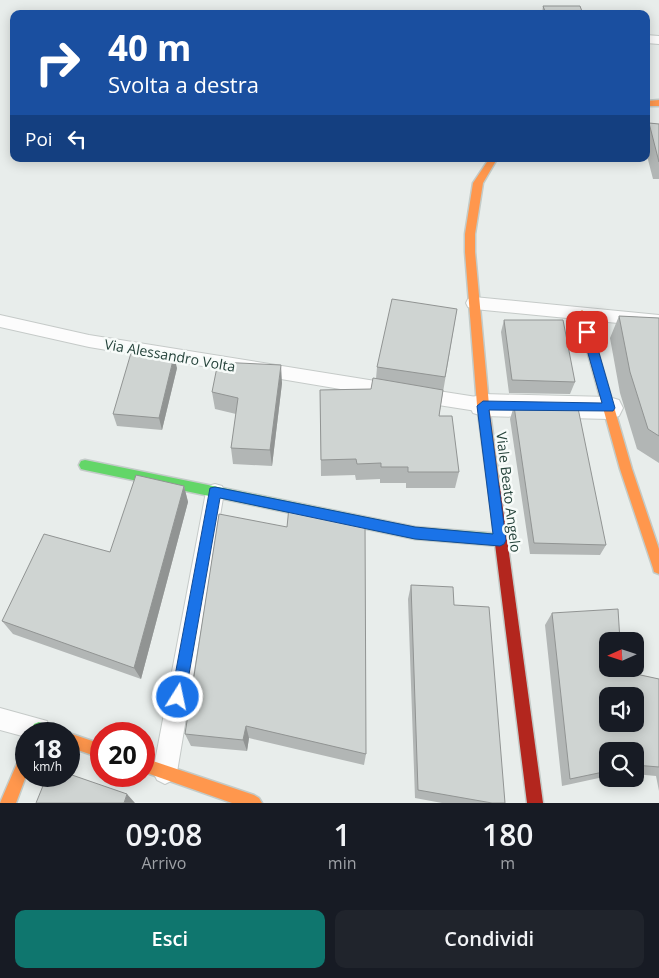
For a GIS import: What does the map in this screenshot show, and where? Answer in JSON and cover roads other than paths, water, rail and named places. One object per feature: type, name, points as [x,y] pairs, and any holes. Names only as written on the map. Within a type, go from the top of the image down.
[{"type":"street","name":"Viale Beato Angelo","points":[[491,162],[478,183],[470,234],[474,303],[483,406],[535,803]]},
{"type":"street","points":[[582,314],[626,469],[659,568]]},
{"type":"street","name":"Via Alessandro Volta","points":[[483,406],[609,408]]},
{"type":"street","points":[[85,465],[415,533],[500,540]]},
{"type":"street","points":[[155,769],[254,803]]},
{"type":"street","points":[[8,803],[15,786]]},
{"type":"lane","points":[[474,303],[659,321]]},
{"type":"lane","name":"Via Alessandro Volta","points":[[0,321],[89,341],[483,406]]},
{"type":"lane","points":[[165,772],[215,492]]},
{"type":"lane","points":[[0,719],[15,724]]}]
